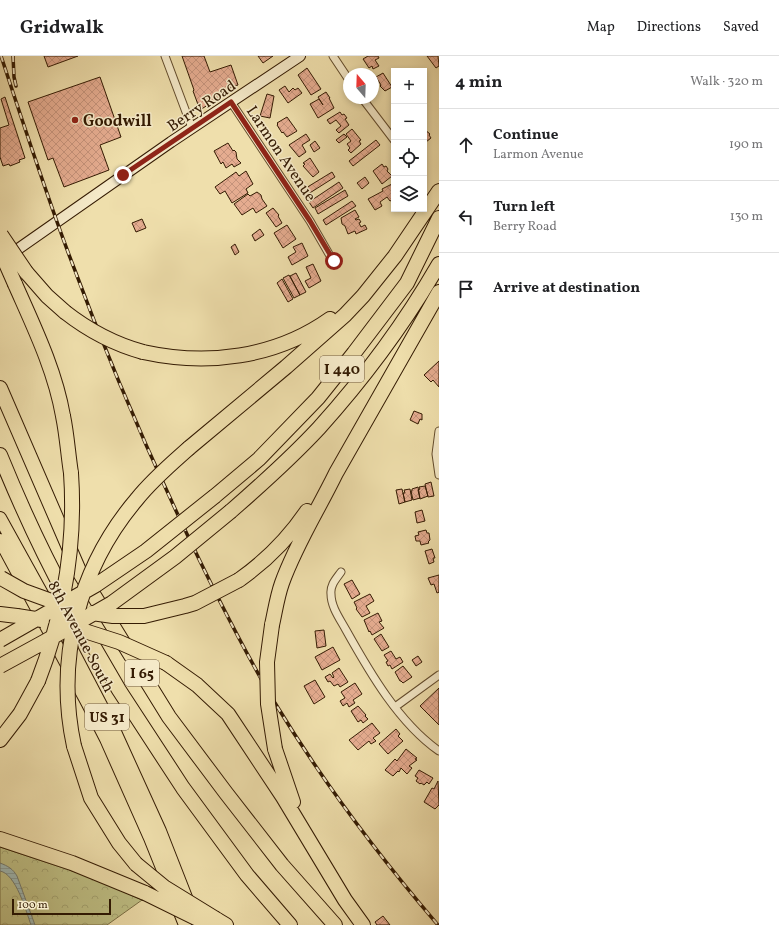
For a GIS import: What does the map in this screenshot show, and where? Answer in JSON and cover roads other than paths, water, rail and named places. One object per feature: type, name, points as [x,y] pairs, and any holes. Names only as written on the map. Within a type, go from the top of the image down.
[{"type":"highway","points":[[0,234],[26,272],[47,296],[85,327],[110,340],[142,352],[197,359],[234,357],[264,350],[292,340],[321,324],[341,310],[374,281],[396,256],[439,191]]},
{"type":"highway","name":"I 440","points":[[0,640],[96,585],[146,551],[259,459],[318,398],[407,283],[439,218]]},
{"type":"highway","points":[[0,250],[39,338],[53,375],[64,416],[71,474],[72,529],[67,576],[55,631],[38,681],[20,714],[0,740]]},
{"type":"highway","name":"I 440","points":[[0,666],[112,603],[175,557],[231,511],[293,455],[347,396],[398,330],[439,264]]},
{"type":"highway","points":[[217,923],[164,887],[136,864],[119,844],[91,798],[74,746],[70,728],[67,699],[69,650],[77,612],[91,572],[110,535],[129,508],[153,481],[189,448],[333,326],[371,289],[374,281]]},
{"type":"highway","points":[[301,830],[275,749],[268,704],[267,662],[272,625],[281,586],[290,562],[336,473],[439,292]]},
{"type":"highway","name":"I 65","points":[[0,388],[80,573],[169,717],[282,865],[335,925]]},
{"type":"highway","name":"I 65","points":[[0,455],[44,556],[94,649],[119,690],[182,788],[247,875],[290,925]]},
{"type":"highway","points":[[0,577],[24,591],[48,600],[84,611],[113,616],[144,616],[195,603],[239,580],[258,566],[279,547],[298,525],[321,491],[336,473]]},
{"type":"highway","points":[[0,614],[51,621],[89,631],[138,649],[166,663],[197,685],[228,714],[282,796],[301,830],[345,900],[363,925]]},
{"type":"highway","points":[[0,839],[72,863],[217,923]]},
{"type":"main road","name":"8th Avenue South","points":[[0,518],[29,568],[111,725],[160,831],[197,925]]},
{"type":"main road","name":"8th Avenue South","points":[[0,540],[102,732],[150,838],[185,925]]},
{"type":"street","points":[[165,56],[192,128]]},
{"type":"street","name":"Berry Road","points":[[0,261],[77,206],[300,56]]},
{"type":"street","points":[[333,56],[343,71]]},
{"type":"street","name":"Larmon Avenue","points":[[231,102],[310,221],[334,261]]},
{"type":"street","points":[[367,104],[391,136]]},
{"type":"street","points":[[439,431],[436,450],[439,475]]},
{"type":"street","points":[[340,572],[331,588],[330,594],[332,602],[369,670],[395,707],[419,735],[439,751]]},
{"type":"street","points":[[395,707],[439,675]]},
{"type":"water","points":[[0,863],[14,871],[17,876],[35,925],[31,925],[16,886],[6,874],[0,871]]},
{"type":"railway","points":[[1,56],[56,219],[99,332],[161,479],[224,610],[275,703],[312,761],[373,845],[438,925]]},
{"type":"railway","points":[[13,56],[16,86]]},
{"type":"place","name":"Goodwill","points":[[75,120]]}]
